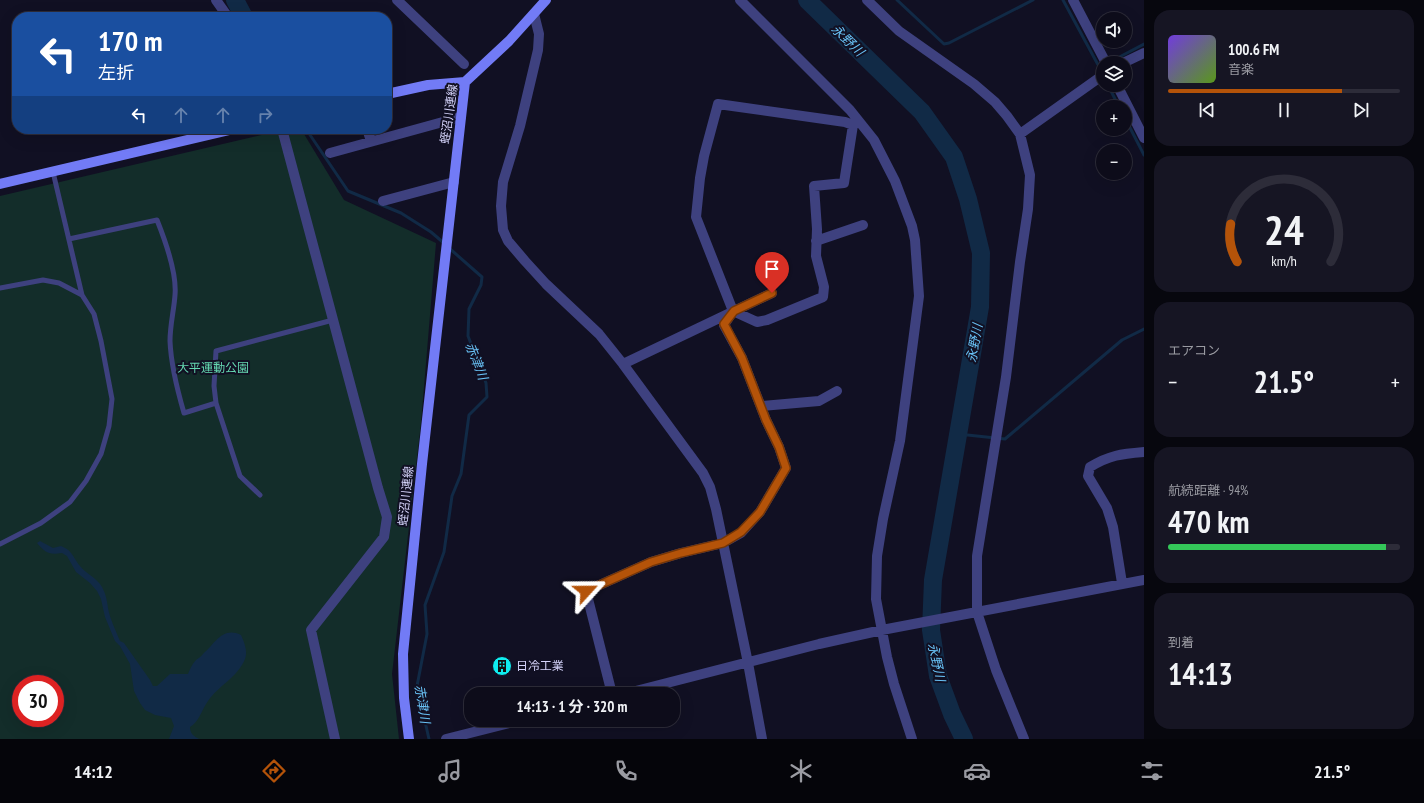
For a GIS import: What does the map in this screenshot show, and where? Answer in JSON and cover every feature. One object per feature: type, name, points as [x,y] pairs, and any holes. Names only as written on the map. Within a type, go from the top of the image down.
[{"type":"main road","name":"蛭沼川連線","points":[[409,739],[404,698],[403,654],[423,456],[465,82],[509,41],[546,0]]},
{"type":"main road","points":[[392,93],[428,85],[465,82]]},
{"type":"main road","points":[[0,184],[213,134]]},
{"type":"street","points":[[216,0],[224,12]]},
{"type":"street","points":[[397,0],[464,64]]},
{"type":"street","points":[[740,0],[850,110],[874,140],[895,181],[912,226],[915,240],[919,296],[900,441],[883,519],[877,556],[876,599],[894,684],[912,739]]},
{"type":"street","points":[[867,0],[899,31],[947,64],[990,97],[1007,116],[1020,134],[1030,176],[1028,210],[1006,377],[978,556],[977,612],[996,670],[1024,739]]},
{"type":"street","points":[[1073,0],[1102,56]]},
{"type":"street","points":[[534,14],[539,34],[538,50],[520,126],[503,182],[501,206],[503,230],[508,241],[546,284],[599,334],[623,364],[703,474],[710,487],[748,663],[762,739]]},
{"type":"street","points":[[1132,59],[1144,53]]},
{"type":"street","points":[[1020,134],[1096,79]]},
{"type":"street","points":[[1121,92],[1144,138]]},
{"type":"street","points":[[718,104],[845,122],[853,125],[844,183],[814,186],[816,241],[816,256],[824,287],[823,297],[767,320],[757,322],[734,311],[696,218],[704,156],[718,104]]},
{"type":"street","points":[[330,153],[461,117]]},
{"type":"street","points":[[283,134],[387,517],[384,537],[311,630],[335,739]]},
{"type":"street","points":[[369,134],[371,142]]},
{"type":"street","points":[[383,201],[454,182]]},
{"type":"street","points":[[816,241],[863,225]]},
{"type":"street","points":[[623,364],[772,293]]},
{"type":"street","points":[[610,687],[586,591],[651,562],[723,543],[741,532],[760,512],[786,468],[779,447],[742,358],[724,324],[734,311]]},
{"type":"street","points":[[761,406],[818,401],[837,391]]},
{"type":"street","points":[[1122,584],[1113,527],[1107,508],[1088,476],[1090,467],[1100,461],[1118,454],[1144,452]]},
{"type":"street","points":[[652,687],[819,644],[882,630],[1144,580]]},
{"type":"street","points":[[446,739],[493,727]]},
{"type":"lane","points":[[0,544],[41,524],[70,502],[86,481],[101,454],[109,426],[112,399],[102,348],[94,314],[82,295],[53,172]]},
{"type":"lane","points":[[69,239],[156,220],[163,235],[173,272],[175,293],[170,339],[172,365],[184,413],[216,403]]},
{"type":"lane","points":[[0,288],[43,280],[59,283],[82,295]]},
{"type":"lane","points":[[260,495],[240,476],[216,403],[214,386],[216,351],[333,320]]},
{"type":"green space","name":"大平運動公園","points":[[266,134],[304,134],[344,200],[436,243],[421,423],[392,674],[399,739],[0,739],[0,196]]},
{"type":"water","points":[[40,541],[53,548],[61,546],[68,550],[82,569],[100,584],[120,641],[124,643],[153,686],[157,686],[170,674],[188,674],[197,659],[224,634],[234,633],[241,635],[246,653],[242,665],[238,671],[212,696],[196,722],[190,727],[192,734],[199,739],[169,739],[174,726],[171,718],[155,715],[145,710],[134,691],[130,664],[120,646],[115,641],[105,617],[101,599],[97,591],[90,583],[76,572],[67,556],[62,553],[53,554],[48,552],[37,543]]},
{"type":"waterway","name":"赤津川","points":[[235,0],[241,12]]},
{"type":"waterway","name":"永野川","points":[[807,0],[922,112],[954,157],[968,199],[981,253],[980,307],[933,580],[931,630],[938,676],[952,714],[964,739]]},
{"type":"waterway","points":[[897,0],[944,44],[949,43],[1033,0]]},
{"type":"waterway","points":[[1063,0],[1096,61]]},
{"type":"waterway","points":[[1121,56],[1144,44]]},
{"type":"waterway","points":[[1112,92],[1116,100]]},
{"type":"waterway","points":[[1132,132],[1144,155]]},
{"type":"waterway","name":"赤津川","points":[[309,134],[348,191],[401,213],[431,232],[445,244]]},
{"type":"waterway","name":"赤津川","points":[[429,739],[417,686],[427,634],[425,605],[444,552],[452,496],[461,474],[469,415],[487,397],[486,383],[468,336],[469,309],[481,285],[482,277],[449,248]]},
{"type":"waterway","points":[[958,434],[1005,439],[1122,340],[1144,329]]},
{"type":"place","name":"日冷工業","points":[[502,666]]},
{"type":"route","points":[[586,591],[651,562],[723,543],[741,532],[760,512],[786,468],[779,447],[766,420],[742,358],[724,324],[734,311],[772,293]]}]
